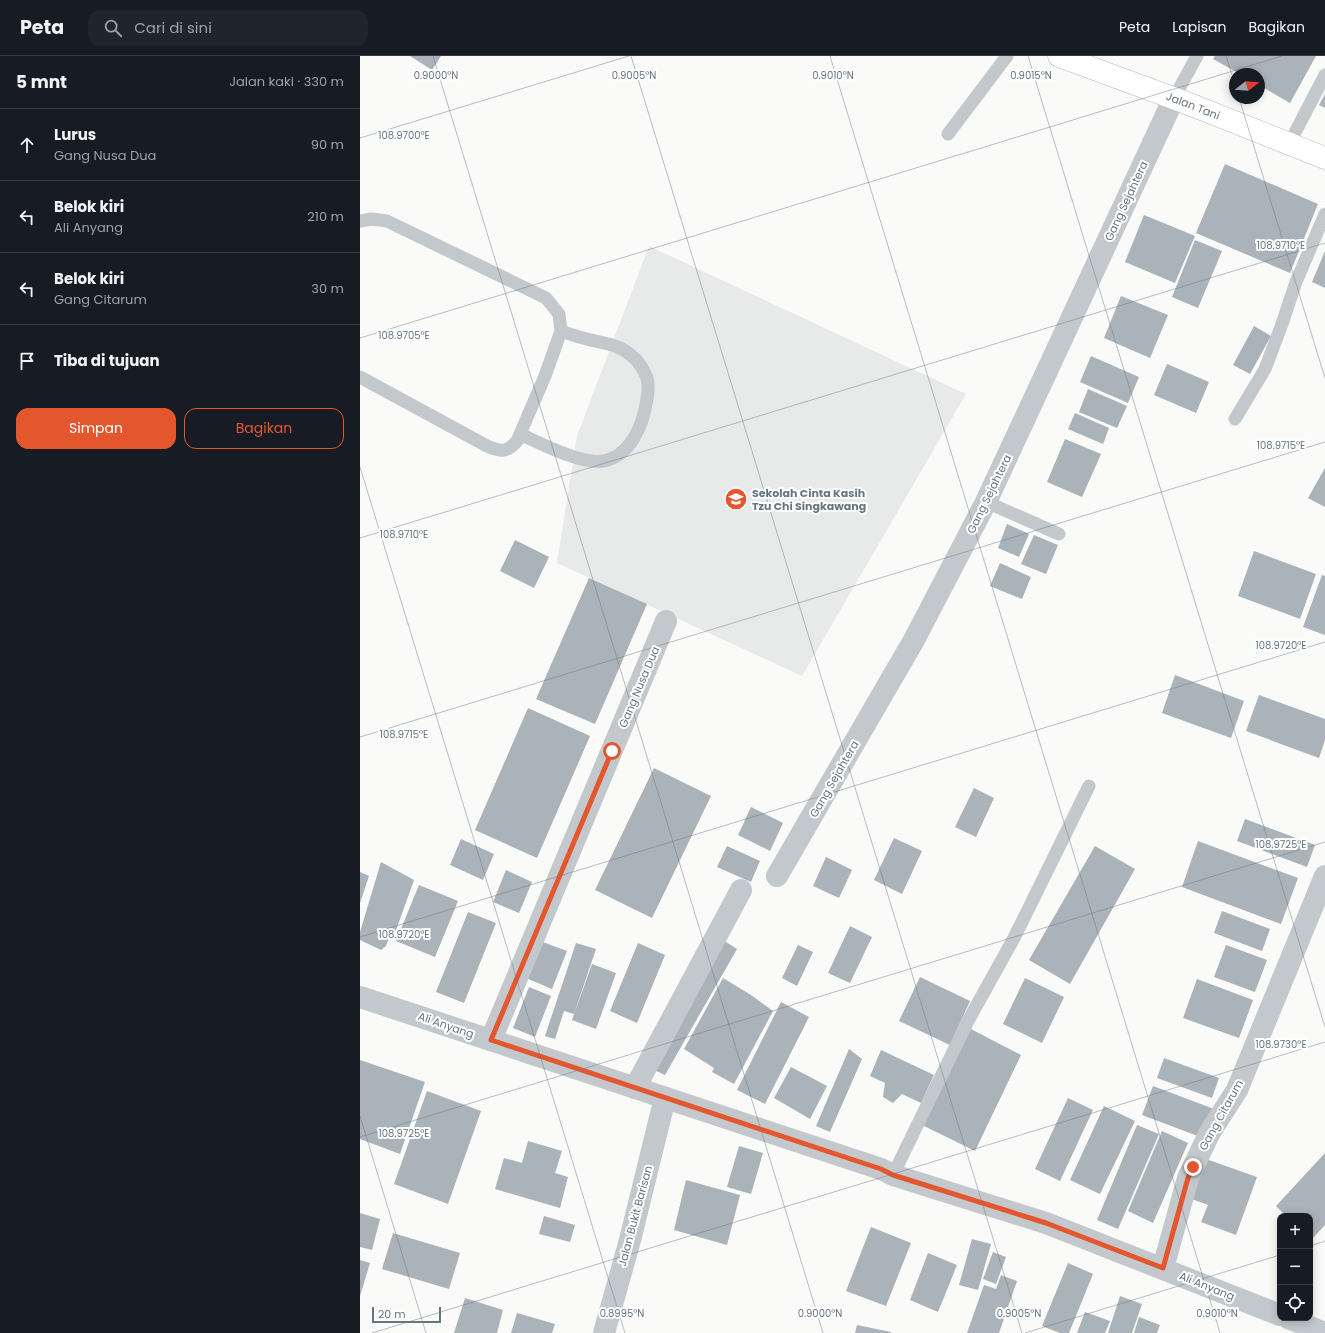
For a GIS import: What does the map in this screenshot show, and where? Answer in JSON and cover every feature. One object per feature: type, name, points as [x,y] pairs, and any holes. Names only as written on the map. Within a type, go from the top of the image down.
[{"type":"highway","name":"Jalan Tani","points":[[1059,56],[1174,98],[1325,158]]},
{"type":"street","name":"Gang Sejahtera","points":[[777,876],[914,640],[986,502],[1174,98]]},
{"type":"street","name":"Gang Nusa Dua","points":[[491,1040],[666,621]]},
{"type":"street","name":"Gang Citarum","points":[[1163,1268],[1188,1178],[1210,1132],[1237,1090],[1325,876]]},
{"type":"street","points":[[635,1088],[741,890]]},
{"type":"street","name":"Ali Anyang","points":[[360,997],[881,1169],[893,1175],[1046,1223],[1277,1314]]},
{"type":"street","name":"Jalan Bukit Barisan","points":[[604,1333],[630,1240],[665,1098]]},
{"type":"street","points":[[1295,1321],[1325,1333]]},
{"type":"lane","points":[[948,134],[1007,56]]},
{"type":"lane","points":[[1174,98],[1197,56]]},
{"type":"lane","points":[[1290,144],[1325,75]]},
{"type":"lane","points":[[1235,419],[1265,369],[1296,282],[1325,214]]},
{"type":"lane","points":[[360,221],[387,221],[546,298],[559,314],[561,331],[545,376],[517,441],[511,448],[500,451],[487,446],[360,377]]},
{"type":"lane","points":[[520,434],[583,460],[601,462],[616,458],[628,447],[637,433],[645,415],[648,394],[647,379],[642,368],[632,356],[618,346],[561,331]]},
{"type":"lane","points":[[986,502],[1059,534]]},
{"type":"lane","points":[[893,1175],[968,1021],[1014,938],[1089,786]]},
{"type":"shaded area","name":"Sekolah Cinta Kasih Tzu Chi Singkawang","points":[[649,246],[966,394],[802,676],[557,563],[577,436]]},
{"type":"building","points":[[410,56],[441,56],[432,70]]},
{"type":"building","points":[[1215,56],[1316,56],[1290,103],[1265,88],[1265,68],[1229,68],[1213,59]]},
{"type":"building","points":[[1325,94],[1325,108],[1319,105]]},
{"type":"building","points":[[1225,164],[1318,204],[1290,273],[1196,233]]},
{"type":"building","points":[[1144,215],[1195,236],[1175,283],[1125,262]]},
{"type":"building","points":[[1195,240],[1222,251],[1198,308],[1172,297]]},
{"type":"building","points":[[1325,251],[1325,288],[1312,282]]},
{"type":"building","points":[[1121,296],[1168,315],[1150,358],[1104,338]]},
{"type":"building","points":[[1254,326],[1271,336],[1250,374],[1233,365]]},
{"type":"building","points":[[1091,356],[1139,377],[1128,403],[1080,382]]},
{"type":"building","points":[[1167,364],[1209,382],[1196,413],[1154,395]]},
{"type":"building","points":[[1088,389],[1127,406],[1117,428],[1079,412]]},
{"type":"building","points":[[1075,413],[1109,428],[1103,444],[1068,429]]},
{"type":"building","points":[[1065,439],[1101,454],[1082,497],[1047,482]]},
{"type":"building","points":[[1325,468],[1325,507],[1308,498]]},
{"type":"building","points":[[1007,524],[1029,534],[1019,557],[998,548]]},
{"type":"building","points":[[1034,535],[1058,545],[1046,574],[1021,564]]},
{"type":"building","points":[[515,540],[549,557],[534,588],[500,571]]},
{"type":"building","points":[[1254,551],[1316,574],[1300,619],[1238,596]]},
{"type":"building","points":[[1000,563],[1031,577],[1022,599],[990,586]]},
{"type":"building","points":[[1322,575],[1325,576],[1325,635],[1303,627]]},
{"type":"building","points":[[589,578],[647,604],[595,724],[536,699]]},
{"type":"building","points":[[1175,675],[1244,701],[1231,738],[1162,713]]},
{"type":"building","points":[[1259,695],[1325,719],[1325,740],[1319,758],[1246,731]]},
{"type":"building","points":[[528,708],[590,736],[537,858],[475,830]]},
{"type":"building","points":[[654,768],[711,796],[652,918],[595,890]]},
{"type":"building","points":[[974,788],[994,798],[976,837],[955,827]]},
{"type":"building","points":[[751,807],[783,823],[770,851],[738,835]]},
{"type":"building","points":[[1245,819],[1315,845],[1307,867],[1237,841]]},
{"type":"building","points":[[894,838],[922,851],[902,894],[874,880]]},
{"type":"building","points":[[461,839],[494,854],[483,880],[450,865]]},
{"type":"building","points":[[1198,841],[1298,878],[1281,924],[1182,887]]},
{"type":"building","points":[[727,846],[760,861],[751,882],[717,867]]},
{"type":"building","points":[[1095,846],[1135,869],[1070,984],[1029,960]]},
{"type":"building","points":[[826,857],[852,870],[839,898],[813,886]]},
{"type":"building","points":[[381,862],[414,880],[395,933],[390,935],[386,946],[381,950],[360,940],[360,932]]},
{"type":"building","points":[[506,870],[532,882],[519,913],[493,902]]},
{"type":"building","points":[[360,872],[369,876],[360,903]]},
{"type":"building","points":[[419,885],[458,901],[435,957],[396,941]]},
{"type":"building","points":[[1222,911],[1270,929],[1262,951],[1214,933]]},
{"type":"building","points":[[468,912],[496,923],[464,1003],[436,992]]},
{"type":"building","points":[[850,926],[872,937],[850,983],[828,973]]},
{"type":"building","points":[[723,940],[737,949],[665,1075],[652,1069]]},
{"type":"building","points":[[540,941],[567,951],[552,989],[526,978]]},
{"type":"building","points":[[576,943],[596,949],[574,1014],[564,1011],[555,1039],[545,1036]]},
{"type":"building","points":[[638,943],[665,955],[637,1023],[610,1011]]},
{"type":"building","points":[[798,945],[813,952],[797,986],[782,978]]},
{"type":"building","points":[[1226,945],[1267,960],[1255,992],[1214,977]]},
{"type":"building","points":[[592,964],[616,973],[596,1029],[572,1020]]},
{"type":"building","points":[[920,977],[970,1001],[950,1045],[899,1021]]},
{"type":"building","points":[[723,978],[751,995],[773,1011],[734,1084],[712,1072],[714,1068],[684,1049]]},
{"type":"building","points":[[1025,978],[1064,997],[1042,1043],[1003,1024]]},
{"type":"building","points":[[1197,979],[1253,1000],[1239,1038],[1183,1018]]},
{"type":"building","points":[[529,987],[551,996],[535,1037],[513,1028]]},
{"type":"building","points":[[781,1002],[809,1017],[765,1104],[737,1090]]},
{"type":"building","points":[[967,1027],[1021,1055],[975,1151],[920,1124]]},
{"type":"building","points":[[849,1049],[862,1059],[830,1132],[816,1126]]},
{"type":"building","points":[[881,1050],[934,1075],[921,1103],[902,1094],[893,1103],[883,1097],[885,1083],[870,1076]]},
{"type":"building","points":[[1164,1058],[1219,1078],[1212,1098],[1157,1078]]},
{"type":"building","points":[[360,1060],[425,1082],[400,1154],[360,1139]]},
{"type":"building","points":[[791,1067],[827,1086],[810,1119],[774,1098]]},
{"type":"building","points":[[1153,1086],[1214,1109],[1203,1138],[1142,1115]]},
{"type":"building","points":[[427,1091],[481,1111],[448,1204],[394,1184]]},
{"type":"building","points":[[1068,1098],[1093,1110],[1060,1181],[1035,1169]]},
{"type":"building","points":[[1104,1106],[1135,1121],[1100,1194],[1070,1180]]},
{"type":"building","points":[[1137,1125],[1159,1134],[1118,1229],[1097,1220]]},
{"type":"building","points":[[1162,1131],[1188,1143],[1153,1223],[1128,1211]]},
{"type":"building","points":[[528,1141],[562,1151],[555,1173],[568,1177],[560,1208],[495,1189],[504,1158],[522,1163]]},
{"type":"building","points":[[739,1146],[763,1153],[751,1194],[727,1187]]},
{"type":"building","points":[[1325,1153],[1325,1225],[1313,1238],[1313,1213],[1283,1213],[1276,1206]]},
{"type":"building","points":[[1203,1158],[1257,1177],[1236,1235],[1201,1222],[1208,1205],[1189,1198]]},
{"type":"building","points":[[686,1180],[740,1195],[727,1245],[674,1230]]},
{"type":"building","points":[[360,1213],[380,1219],[372,1250],[360,1247]]},
{"type":"building","points":[[544,1216],[575,1225],[570,1242],[539,1234]]},
{"type":"building","points":[[871,1227],[911,1243],[886,1306],[846,1291]]},
{"type":"building","points":[[393,1233],[460,1253],[449,1289],[382,1269]]},
{"type":"building","points":[[972,1239],[991,1244],[978,1290],[959,1285]]},
{"type":"building","points":[[993,1252],[1006,1257],[996,1284],[983,1279]]},
{"type":"building","points":[[928,1253],[957,1265],[938,1312],[910,1300]]},
{"type":"building","points":[[360,1260],[370,1263],[360,1296]]},
{"type":"building","points":[[1068,1263],[1093,1274],[1069,1333],[1060,1333],[1042,1326]]},
{"type":"building","points":[[1001,1275],[1017,1281],[999,1333],[967,1333],[984,1285],[996,1289]]},
{"type":"building","points":[[1120,1296],[1142,1304],[1132,1333],[1108,1333]]},
{"type":"building","points":[[465,1298],[503,1310],[497,1333],[454,1333]]},
{"type":"building","points":[[1085,1312],[1110,1321],[1105,1333],[1077,1333]]},
{"type":"building","points":[[517,1313],[555,1324],[552,1333],[511,1333]]},
{"type":"building","points":[[1139,1317],[1160,1325],[1157,1333],[1134,1333]]},
{"type":"building","points":[[857,1325],[891,1332],[891,1333],[855,1333]]},
{"type":"place","name":"Sekolah Cinta Kasih Tzu Chi Singkawang","points":[[736,499]]},
{"type":"route","points":[[612,751],[491,1040],[881,1169],[893,1175],[1046,1223],[1163,1268],[1188,1178],[1193,1167]]}]
